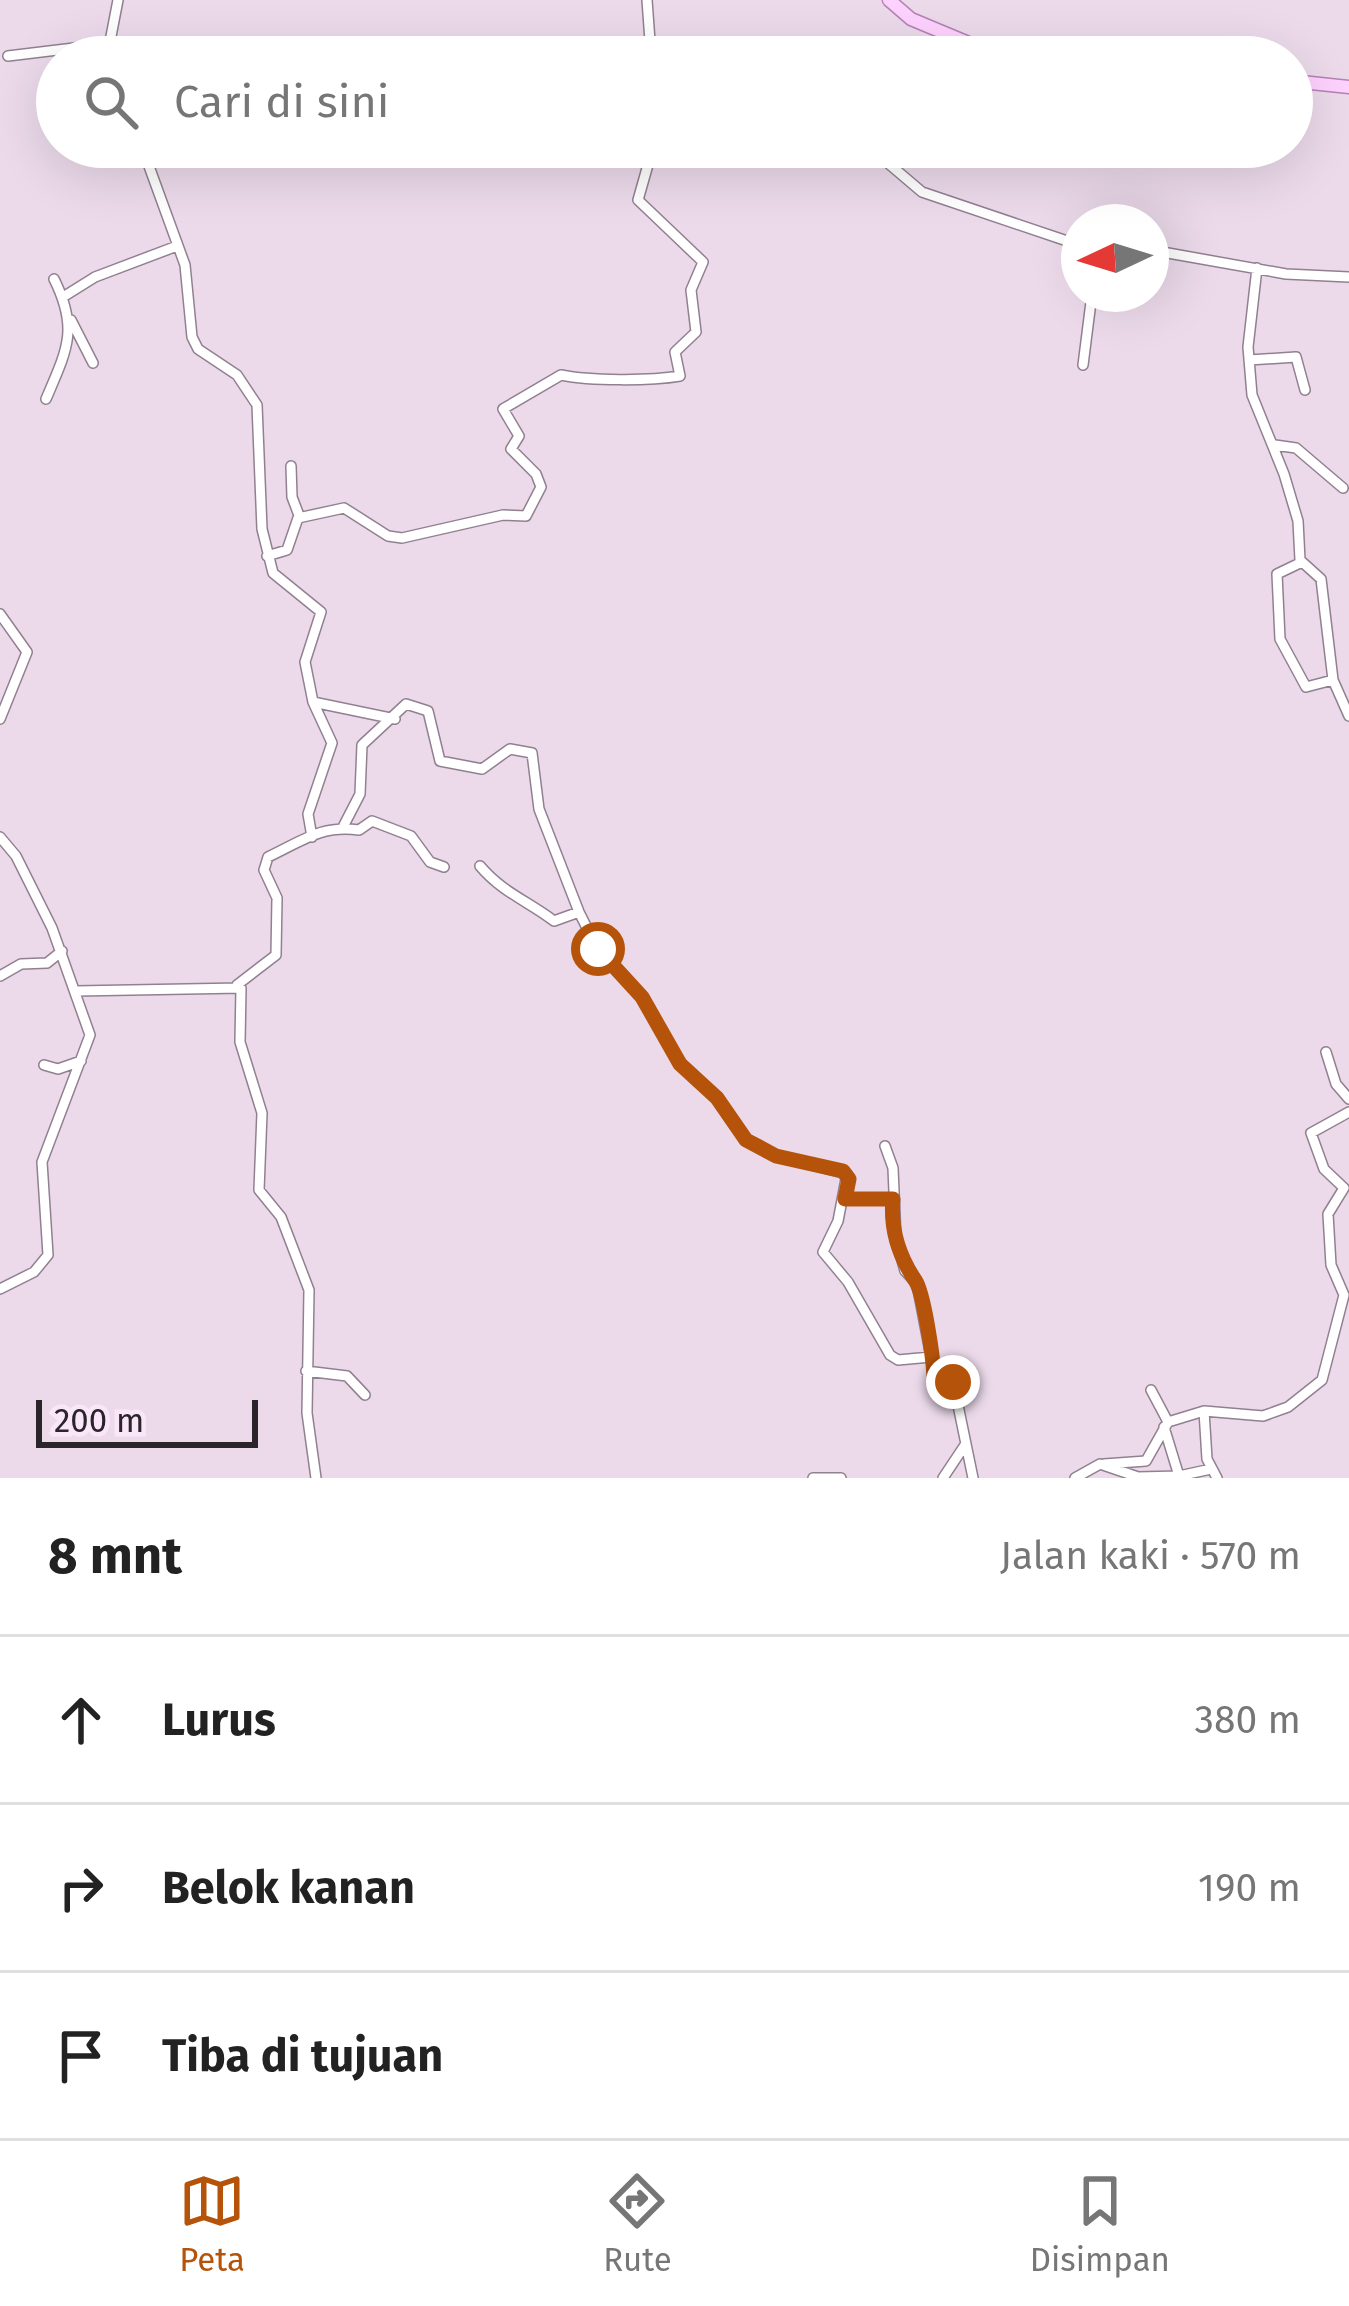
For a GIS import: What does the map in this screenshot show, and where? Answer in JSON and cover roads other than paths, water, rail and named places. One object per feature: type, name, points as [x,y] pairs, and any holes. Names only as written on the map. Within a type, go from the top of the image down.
[{"type":"main road","points":[[889,0],[911,19],[952,36]]},
{"type":"main road","points":[[1313,83],[1349,87]]},
{"type":"street","points":[[108,36],[118,0]]},
{"type":"street","points":[[647,0],[650,36]]},
{"type":"street","points":[[8,56],[36,53]]},
{"type":"street","points":[[149,168],[187,275],[192,338],[215,363],[237,375],[256,404],[267,556],[273,573],[321,612],[305,662],[313,702],[332,743],[308,814],[312,837]]},
{"type":"street","points":[[300,518],[344,508],[388,536],[415,538],[456,524],[526,516],[542,487],[511,449],[519,436],[503,418],[503,409],[561,375],[591,381],[615,375],[680,376],[675,352],[696,332],[691,290],[703,262],[638,200],[646,168]]},
{"type":"street","points":[[894,168],[922,192],[1061,239]]},
{"type":"street","points":[[63,297],[95,277],[177,246]]},
{"type":"street","points":[[1169,253],[1349,277]]},
{"type":"street","points":[[1257,268],[1250,360],[1253,402],[1275,445],[1298,521],[1302,562],[1321,579],[1334,680],[1349,716]]},
{"type":"street","points":[[54,279],[93,363]]},
{"type":"street","points":[[1084,365],[1090,312]]},
{"type":"street","points":[[46,399],[65,354],[70,319]]},
{"type":"street","points":[[1250,360],[1296,357],[1305,390]]},
{"type":"street","points":[[1275,445],[1296,448],[1343,488]]},
{"type":"street","points":[[267,556],[287,550],[300,518],[292,499],[291,466]]},
{"type":"street","points":[[1302,562],[1276,574],[1280,640],[1306,687],[1334,680]]},
{"type":"street","points":[[0,614],[27,652],[0,719]]},
{"type":"street","points":[[313,702],[395,719]]},
{"type":"street","points":[[344,825],[360,794],[362,746],[395,719],[402,706],[418,704],[428,711],[440,761],[482,770],[518,747],[532,753],[539,808],[596,946],[646,1003],[680,1064],[717,1098],[736,1130],[776,1156],[843,1171],[849,1179],[845,1199],[823,1252],[890,1355],[898,1360],[932,1357]]},
{"type":"street","points":[[76,992],[237,985],[276,955],[278,898],[264,870],[266,860],[344,825],[359,830],[372,821],[411,836],[430,862],[444,867]]},
{"type":"street","points":[[0,837],[16,856],[62,951],[90,1035],[42,1162],[48,1255],[34,1272],[0,1289]]},
{"type":"street","points":[[480,866],[520,904],[533,905],[554,921],[579,913]]},
{"type":"street","points":[[0,976],[22,964],[47,963],[62,951]]},
{"type":"street","points":[[237,985],[243,997],[240,1042],[262,1113],[259,1190],[281,1217],[309,1290],[306,1371],[316,1478]]},
{"type":"street","points":[[1326,1052],[1336,1084],[1349,1099]]},
{"type":"street","points":[[44,1065],[58,1069],[81,1060]]},
{"type":"street","points":[[1075,1478],[1104,1464],[1146,1461],[1166,1425],[1204,1411],[1262,1416],[1301,1397],[1328,1370],[1344,1295],[1331,1265],[1328,1214],[1344,1188],[1322,1164],[1311,1132],[1349,1112]]},
{"type":"street","points":[[885,1145],[893,1168],[896,1239],[905,1271],[917,1284],[936,1379],[953,1382],[973,1478]]},
{"type":"street","points":[[845,1199],[893,1199]]},
{"type":"street","points":[[306,1371],[347,1376],[365,1395]]},
{"type":"street","points":[[1151,1390],[1179,1476]]},
{"type":"street","points":[[1104,1464],[1131,1476],[1214,1474],[1204,1411]]},
{"type":"street","points":[[943,1478],[965,1445]]},
{"type":"street","points":[[813,1478],[841,1478]]}]
